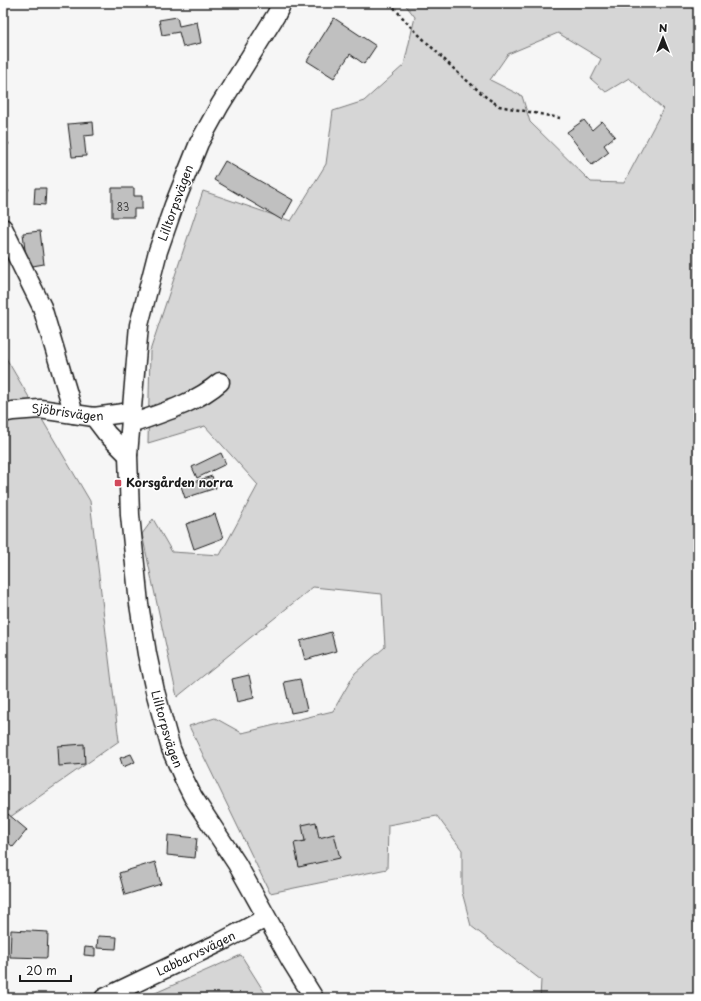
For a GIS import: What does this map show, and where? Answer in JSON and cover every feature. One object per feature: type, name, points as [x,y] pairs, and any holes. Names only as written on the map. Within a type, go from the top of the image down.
[{"type":"street","name":"Lilltorpsvägen","points":[[282,3],[220,105],[199,143],[174,205],[158,252],[139,325],[128,455],[130,516],[139,604],[155,692],[172,749],[184,780],[193,797],[236,864],[291,961],[314,998]]},
{"type":"street","points":[[3,228],[42,307],[74,414]]},
{"type":"street","points":[[131,418],[157,415],[203,396],[220,382]]},
{"type":"street","name":"Sjöbrisvägen","points":[[3,413],[17,410],[40,409],[94,417],[131,418]]},
{"type":"street","points":[[94,417],[107,434],[128,455]]},
{"type":"street","name":"Labbarvsvägen","points":[[104,998],[223,941],[266,918]]},
{"type":"path","points":[[390,3],[410,26],[452,67],[490,100],[500,106],[560,118]]},
{"type":"shaded area","points":[[404,3],[437,3],[440,7],[451,3],[698,3],[698,998],[540,998],[541,980],[471,926],[462,892],[462,850],[437,816],[388,825],[387,869],[270,893],[189,726],[215,718],[242,733],[333,711],[355,673],[385,647],[382,594],[313,587],[177,697],[142,534],[153,519],[172,552],[220,555],[258,485],[205,426],[148,443],[150,351],[203,191],[291,221],[326,164],[333,111],[364,101],[404,65],[415,17]],"holes":[[[558,33],[601,59],[591,79],[606,92],[629,78],[663,109],[624,183],[591,182],[530,122],[522,96],[490,80],[508,54]]]},
{"type":"shaded area","points":[[3,353],[90,501],[119,741],[3,822]]},
{"type":"shaded area","points":[[241,955],[268,998],[144,998]]},
{"type":"building","points":[[177,17],[179,26],[197,22],[201,43],[183,47],[179,32],[162,35],[159,20]]},
{"type":"building","points":[[334,18],[376,46],[364,64],[350,54],[334,78],[307,61]]},
{"type":"building","points":[[584,120],[592,130],[602,121],[615,136],[604,145],[609,152],[592,165],[567,132]]},
{"type":"building","points":[[93,122],[94,135],[84,136],[86,156],[72,157],[68,124]]},
{"type":"building","points":[[3,136],[9,144],[3,148]]},
{"type":"building","points":[[225,161],[293,200],[282,220],[214,180]]},
{"type":"building","points":[[3,187],[9,191],[3,200]]},
{"type":"building","points":[[35,188],[46,188],[45,205],[34,204]]},
{"type":"building","points":[[112,188],[134,188],[134,196],[142,196],[142,209],[134,209],[134,217],[112,217]]},
{"type":"building","points":[[40,231],[44,264],[27,267],[23,233]]},
{"type":"building","points":[[221,453],[226,464],[197,478],[192,467]]},
{"type":"building","points":[[212,476],[216,488],[185,498],[181,486]]},
{"type":"building","points":[[215,514],[223,538],[194,549],[186,524]]},
{"type":"building","points":[[331,632],[336,651],[305,660],[300,641]]},
{"type":"building","points":[[249,675],[254,698],[237,702],[232,679]]},
{"type":"building","points":[[300,679],[307,710],[291,713],[284,682]]},
{"type":"building","points":[[84,744],[85,764],[59,766],[58,746]]},
{"type":"building","points":[[131,754],[135,762],[123,767],[120,758]]},
{"type":"building","points":[[8,814],[27,830],[13,847],[3,838],[3,820]]},
{"type":"building","points":[[316,822],[319,838],[334,834],[340,858],[299,867],[294,843],[305,841],[302,825]]},
{"type":"building","points":[[168,835],[197,838],[195,858],[167,855]]},
{"type":"building","points":[[155,862],[161,884],[125,895],[119,873]]},
{"type":"building","points":[[11,930],[48,932],[47,958],[10,957]]},
{"type":"building","points":[[98,936],[117,937],[116,949],[97,948]]},
{"type":"building","points":[[85,947],[95,948],[95,956],[84,955]]},
{"type":"place","name":"Korsgården norra","points":[[118,483]]}]
